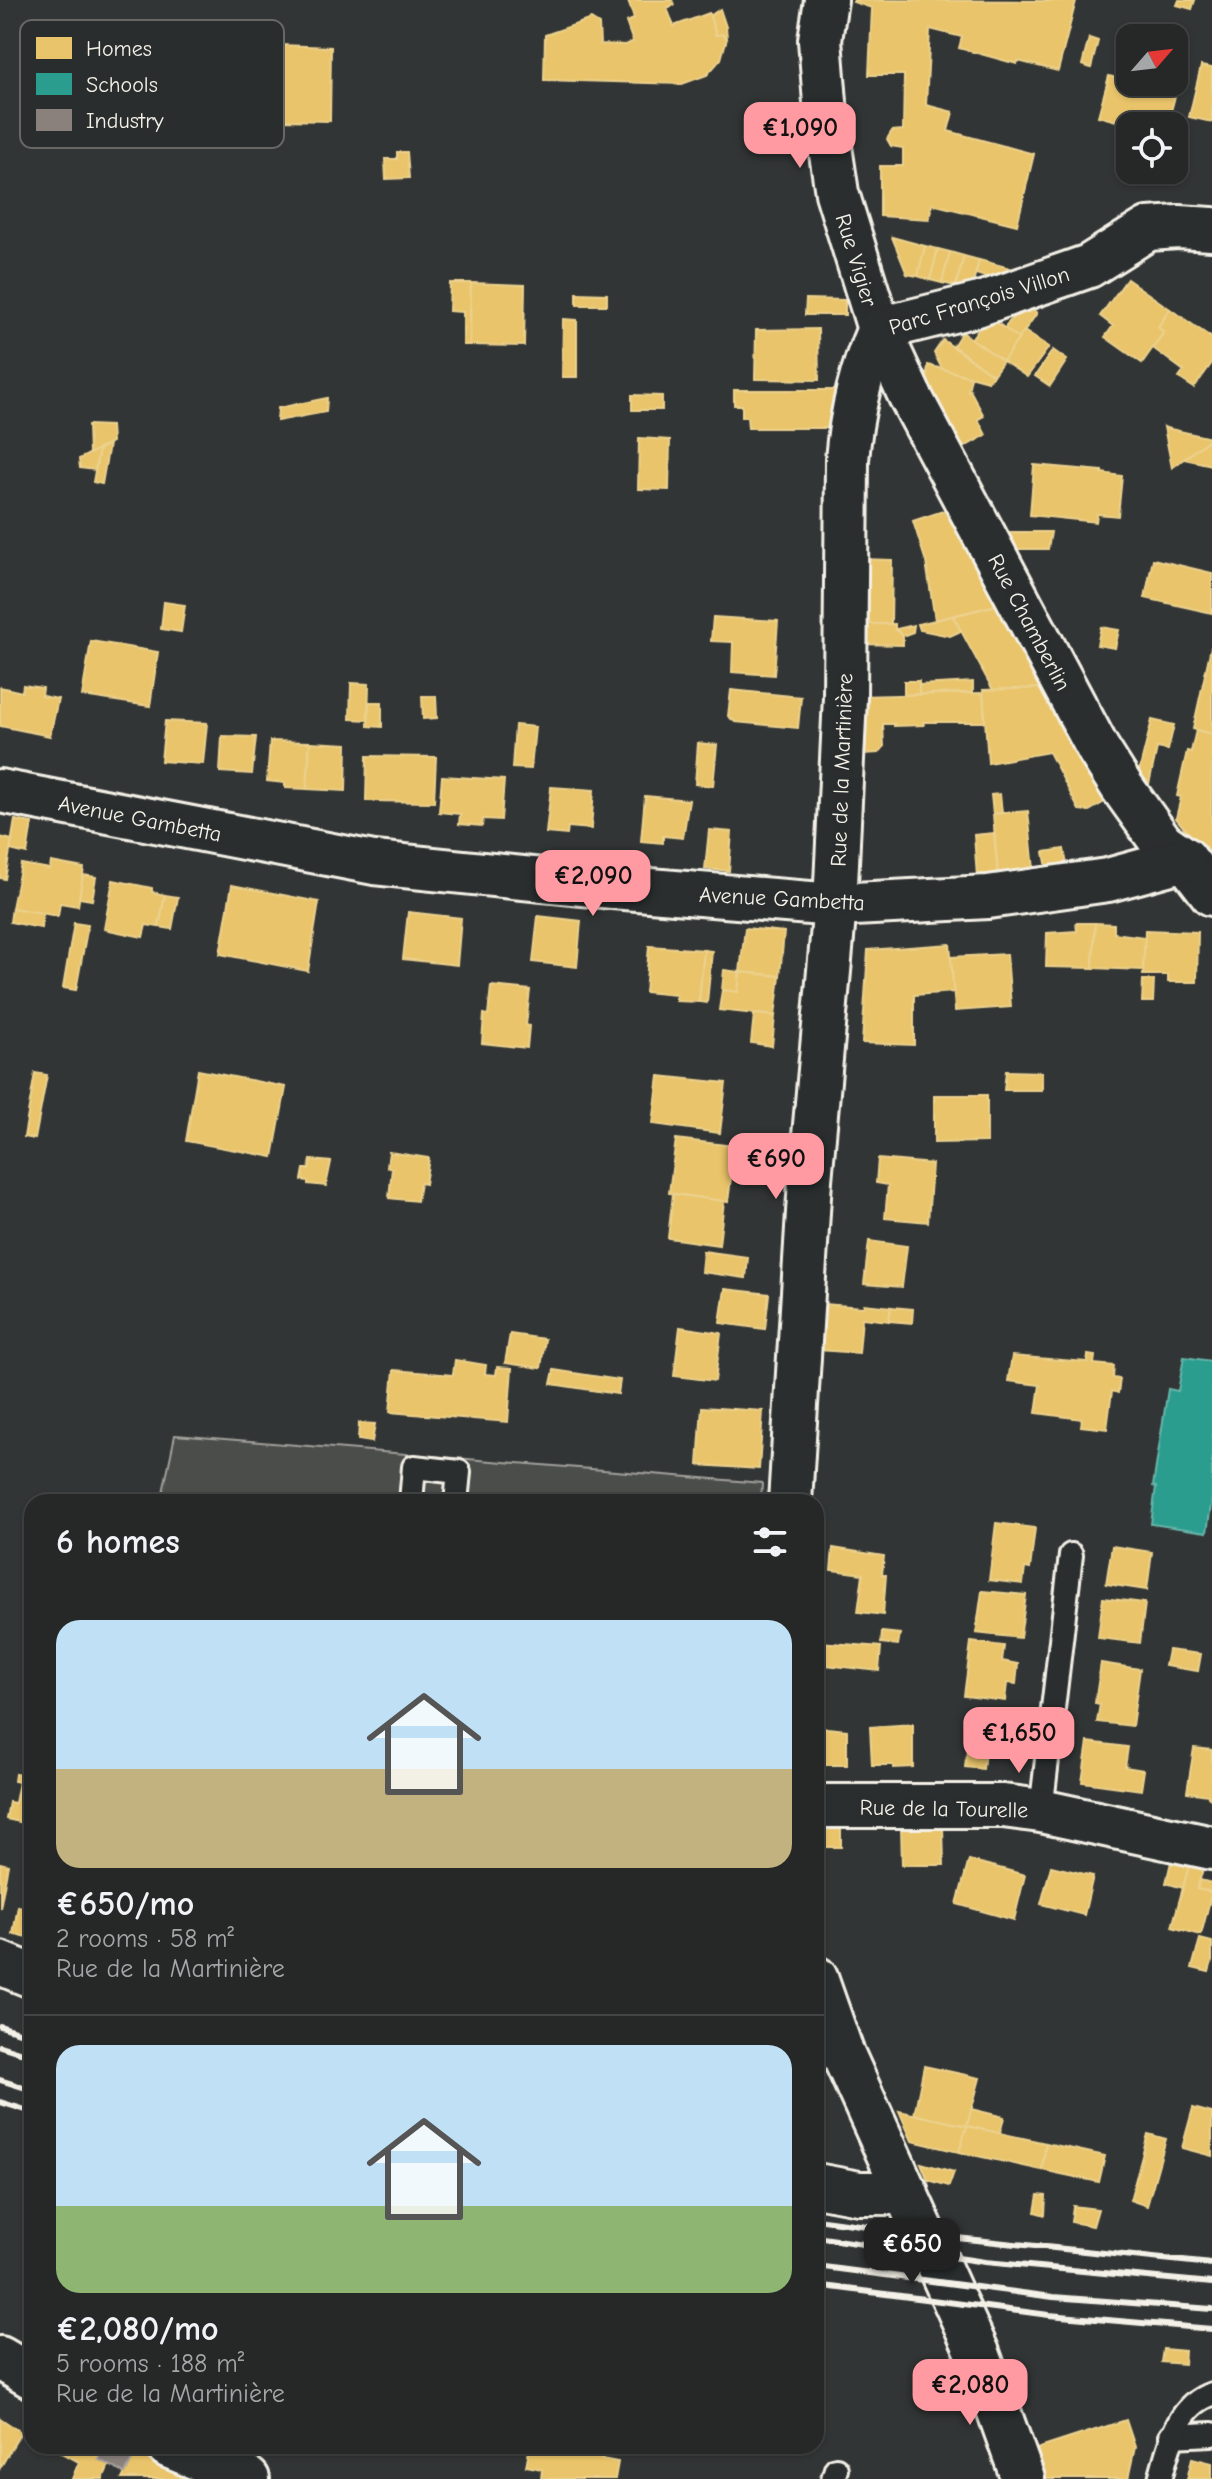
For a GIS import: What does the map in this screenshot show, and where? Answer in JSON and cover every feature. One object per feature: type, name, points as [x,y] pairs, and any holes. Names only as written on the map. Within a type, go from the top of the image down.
[{"type":"street","name":"Rue Vigier","points":[[826,0],[820,40],[827,127],[837,193],[879,329]]},
{"type":"street","name":"Parc François Villon","points":[[879,329],[980,304],[1089,266],[1148,229],[1212,229]]},
{"type":"street","name":"Rue Chamberlin","points":[[879,329],[909,394],[1098,749],[1162,843],[1185,859],[1212,894]]},
{"type":"street","name":"Rue de la Martinière","points":[[790,1494],[810,1180],[835,905],[845,697],[847,460],[850,422],[865,360],[879,329]]},
{"type":"street","name":"Avenue Gambetta","points":[[0,791],[374,863],[835,905],[988,897],[1108,880],[1185,859]]},
{"type":"street","name":"Rue de la Tourelle","points":[[824,1806],[1003,1806],[1041,1811],[1212,1848]]},
{"type":"street","points":[[0,1963],[24,1973]]},
{"type":"street","points":[[824,2001],[842,2052],[978,2353],[1023,2479]]},
{"type":"street","points":[[824,2186],[859,2193],[907,2193]]},
{"type":"street","points":[[0,2358],[24,2372]]},
{"type":"street","points":[[187,2454],[248,2479]]},
{"type":"lane","points":[[412,1494],[414,1467],[459,1472],[457,1494]]},
{"type":"lane","points":[[1041,1811],[1071,1555]]},
{"type":"lane","points":[[1160,2479],[1171,2436],[1190,2406],[1212,2394]]},
{"type":"lane","points":[[1171,2436],[1212,2434]]},
{"type":"shaded area","points":[[175,1435],[762,1483],[761,1494],[163,1494]]},
{"type":"building: Homes","points":[[628,0],[672,0],[674,5],[667,8],[674,26],[709,13],[716,35],[722,34],[727,38],[721,59],[707,75],[682,84],[544,80],[545,35],[591,19],[599,24],[600,44],[625,45],[633,42],[626,22],[634,19]]},
{"type":"building: Homes","points":[[854,0],[1076,1],[1058,71],[1018,61],[1017,64],[959,48],[962,37],[930,29],[926,105],[953,112],[948,131],[1034,154],[1017,225],[932,204],[929,219],[880,216],[880,166],[903,166],[903,148],[891,146],[887,139],[892,131],[903,130],[904,75],[869,75],[872,8]]},
{"type":"building: Homes","points":[[1179,0],[1195,0],[1192,9],[1177,5]]},
{"type":"building: Homes","points":[[720,9],[727,38],[722,34],[716,35],[710,16]]},
{"type":"building: Homes","points":[[1089,38],[1098,41],[1091,68],[1082,65]]},
{"type":"building: Homes","points":[[284,45],[331,47],[330,121],[284,120]]},
{"type":"building: Homes","points":[[1201,66],[1212,68],[1212,122],[1189,117]]},
{"type":"building: Homes","points":[[1109,76],[1116,78],[1116,96],[1175,96],[1171,112],[1116,112],[1116,121],[1098,116]]},
{"type":"building: Homes","points":[[397,152],[407,152],[409,178],[386,179],[385,159],[397,159]]},
{"type":"building: Homes","points":[[892,237],[925,246],[918,276],[907,274]]},
{"type":"building: Homes","points":[[925,246],[938,249],[930,280],[918,276]]},
{"type":"building: Homes","points":[[938,249],[950,252],[942,283],[930,280]]},
{"type":"building: Homes","points":[[950,252],[964,256],[956,286],[942,283]]},
{"type":"building: Homes","points":[[964,256],[979,260],[971,290],[956,286]]},
{"type":"building: Homes","points":[[979,260],[1010,268],[1006,283],[976,274]]},
{"type":"building: Homes","points":[[1127,279],[1170,309],[1158,327],[1164,332],[1142,363],[1105,337],[1113,326],[1100,316]]},
{"type":"building: Homes","points":[[450,283],[471,283],[470,345],[463,345],[463,312],[449,311]]},
{"type":"building: Homes","points":[[471,283],[525,285],[524,346],[470,345]]},
{"type":"building: Homes","points":[[577,293],[607,294],[607,305],[577,305]]},
{"type":"building: Homes","points":[[806,299],[845,300],[845,315],[805,315]]},
{"type":"building: Homes","points":[[1023,303],[1037,313],[1019,339],[1004,329]]},
{"type":"building: Homes","points":[[1170,309],[1212,338],[1212,363],[1194,388],[1179,378],[1184,371],[1153,348],[1164,332],[1158,327]]},
{"type":"building: Homes","points":[[988,316],[1019,339],[1003,361],[971,339]]},
{"type":"building: Homes","points":[[563,319],[577,320],[577,377],[562,377]]},
{"type":"building: Homes","points":[[818,329],[819,380],[755,379],[756,330]]},
{"type":"building: Homes","points":[[1024,331],[1049,347],[1027,377],[1003,361]]},
{"type":"building: Homes","points":[[962,332],[1003,361],[993,375],[953,346]]},
{"type":"building: Homes","points":[[943,340],[993,375],[988,381],[942,369],[934,353]]},
{"type":"building: Homes","points":[[1053,350],[1067,360],[1050,386],[1035,376]]},
{"type":"building: Homes","points":[[928,365],[971,377],[968,391],[984,416],[978,419],[986,435],[957,451],[926,382]]},
{"type":"building: Homes","points":[[734,390],[843,390],[842,428],[748,428],[747,417],[742,417],[742,405],[734,405]]},
{"type":"building: Homes","points":[[632,395],[662,396],[662,410],[632,410]]},
{"type":"building: Homes","points":[[327,398],[326,412],[277,421],[278,408]]},
{"type":"building: Homes","points":[[88,425],[111,426],[112,442],[89,454]]},
{"type":"building: Homes","points":[[1166,428],[1211,438],[1172,468]]},
{"type":"building: Homes","points":[[639,438],[670,440],[669,490],[638,489]]},
{"type":"building: Homes","points":[[1211,438],[1212,465],[1184,459]]},
{"type":"building: Homes","points":[[109,444],[102,484],[93,482],[99,449]]},
{"type":"building: Homes","points":[[99,449],[95,470],[80,468],[79,459]]},
{"type":"building: Homes","points":[[1034,465],[1102,471],[1122,476],[1118,516],[1097,514],[1096,522],[1030,515]]},
{"type":"building: Homes","points":[[952,508],[966,549],[971,547],[1001,604],[935,620],[926,562],[913,521]]},
{"type":"building: Homes","points":[[1004,532],[1051,532],[1048,549],[1013,549]]},
{"type":"building: Homes","points":[[860,559],[892,560],[891,624],[859,624]]},
{"type":"building: Homes","points":[[1153,559],[1212,573],[1212,613],[1145,598]]},
{"type":"building: Homes","points":[[164,602],[185,605],[181,632],[161,629]]},
{"type":"building: Homes","points":[[1001,604],[1046,688],[993,690],[953,616]]},
{"type":"building: Homes","points":[[953,616],[961,631],[950,636],[920,630],[918,624]]},
{"type":"building: Homes","points":[[713,617],[778,621],[774,675],[732,672],[733,642],[711,641]]},
{"type":"building: Homes","points":[[859,624],[895,624],[895,630],[903,635],[903,645],[858,644]]},
{"type":"building: Homes","points":[[914,625],[913,632],[902,636],[896,629]]},
{"type":"building: Homes","points":[[1101,627],[1119,630],[1115,648],[1097,645]]},
{"type":"building: Homes","points":[[91,641],[158,652],[150,706],[82,696]]},
{"type":"building: Homes","points":[[1212,647],[1212,734],[1193,729]]},
{"type":"building: Homes","points":[[904,681],[919,681],[919,694],[904,695]]},
{"type":"building: Homes","points":[[973,682],[973,693],[919,694],[919,685]]},
{"type":"building: Homes","points":[[351,683],[369,684],[368,720],[350,719]]},
{"type":"building: Homes","points":[[23,685],[43,688],[42,696],[58,699],[50,736],[0,726],[0,687],[22,692]]},
{"type":"building: Homes","points":[[1046,688],[1106,801],[1089,811],[1079,810],[1049,752],[988,763],[983,690]]},
{"type":"building: Homes","points":[[731,690],[801,697],[798,728],[735,722],[728,716]]},
{"type":"building: Homes","points":[[983,693],[985,722],[883,724],[884,747],[879,753],[863,754],[857,696]]},
{"type":"building: Homes","points":[[422,696],[436,696],[437,718],[423,719]]},
{"type":"building: Homes","points":[[369,702],[382,702],[382,727],[368,726]]},
{"type":"building: Homes","points":[[1152,720],[1174,725],[1168,750],[1157,748],[1149,784],[1139,772]]},
{"type":"building: Homes","points":[[165,721],[207,723],[203,764],[161,761]]},
{"type":"building: Homes","points":[[515,725],[535,727],[531,769],[512,768]]},
{"type":"building: Homes","points":[[1196,730],[1212,734],[1211,861],[1176,818],[1181,797],[1177,796],[1187,751],[1191,752]]},
{"type":"building: Homes","points":[[222,736],[256,737],[252,774],[220,772]]},
{"type":"building: Homes","points":[[270,741],[310,742],[307,789],[285,788],[285,783],[267,781]]},
{"type":"building: Homes","points":[[310,742],[347,744],[346,791],[307,789]]},
{"type":"building: Homes","points":[[698,743],[717,745],[713,786],[695,784]]},
{"type":"building: Homes","points":[[367,756],[436,757],[434,802],[366,801]]},
{"type":"building: Homes","points":[[442,776],[504,780],[501,820],[483,819],[482,826],[459,824],[460,814],[439,812]]},
{"type":"building: Homes","points":[[551,787],[594,790],[591,829],[568,827],[567,835],[546,833]]},
{"type":"building: Homes","points":[[1000,794],[1002,813],[993,814],[991,795]]},
{"type":"building: Homes","points":[[645,796],[689,800],[683,838],[663,836],[663,843],[641,841]]},
{"type":"building: Homes","points":[[1028,811],[1034,870],[998,876],[993,814]]},
{"type":"building: Homes","points":[[15,820],[32,823],[27,854],[10,850]]},
{"type":"building: Homes","points":[[709,830],[732,832],[729,871],[705,869]]},
{"type":"building: Homes","points":[[994,833],[998,876],[977,877],[974,835]]},
{"type":"building: Homes","points":[[0,837],[12,840],[5,879],[0,878]]},
{"type":"building: Homes","points":[[1064,849],[1067,865],[1047,868],[1044,852]]},
{"type":"building: Homes","points":[[51,862],[84,868],[78,906],[60,903],[58,916],[12,908],[21,864],[50,869]]},
{"type":"building: Homes","points":[[83,875],[96,877],[92,900],[79,898]]},
{"type":"building: Homes","points":[[113,880],[152,888],[152,892],[165,895],[159,927],[146,925],[143,937],[104,929]]},
{"type":"building: Homes","points":[[232,885],[319,902],[308,971],[220,954]]},
{"type":"building: Homes","points":[[165,895],[178,897],[172,929],[159,927]]},
{"type":"building: Homes","points":[[12,908],[43,913],[41,928],[10,922]]},
{"type":"building: Homes","points":[[408,912],[461,918],[457,965],[403,959]]},
{"type":"building: Homes","points":[[538,916],[581,921],[577,967],[533,962]]},
{"type":"building: Homes","points":[[74,923],[88,925],[76,990],[63,988]]},
{"type":"building: Homes","points":[[1076,923],[1095,923],[1093,968],[1046,967],[1047,933],[1077,931]]},
{"type":"building: Homes","points":[[1095,923],[1114,924],[1114,933],[1145,937],[1143,970],[1093,968]]},
{"type":"building: Homes","points":[[745,928],[784,932],[780,976],[740,972]]},
{"type":"building: Homes","points":[[1145,930],[1198,932],[1197,982],[1168,982],[1168,975],[1143,975]]},
{"type":"building: Homes","points":[[950,944],[954,992],[914,995],[914,1045],[862,1043],[868,950]]},
{"type":"building: Homes","points":[[649,946],[704,950],[699,1002],[676,1001],[676,995],[645,992]]},
{"type":"building: Homes","points":[[704,950],[712,951],[707,1003],[699,1002]]},
{"type":"building: Homes","points":[[1007,954],[1011,1007],[955,1011],[951,957]]},
{"type":"building: Homes","points":[[724,970],[740,972],[738,992],[722,990]]},
{"type":"building: Homes","points":[[740,972],[780,976],[775,1016],[719,1010],[722,990],[738,992]]},
{"type":"building: Homes","points":[[1143,980],[1154,980],[1153,1002],[1142,1002]]},
{"type":"building: Homes","points":[[491,986],[530,990],[527,1048],[482,1043],[484,1014],[488,1015]]},
{"type":"building: Homes","points":[[754,1014],[775,1016],[772,1046],[751,1043]]},
{"type":"building: Homes","points":[[198,1070],[286,1087],[273,1157],[186,1141]]},
{"type":"building: Homes","points":[[1006,1071],[1042,1072],[1042,1090],[1004,1090]]},
{"type":"building: Homes","points":[[35,1073],[47,1075],[35,1139],[24,1137]]},
{"type":"building: Homes","points":[[659,1076],[726,1083],[720,1133],[653,1124]]},
{"type":"building: Homes","points":[[934,1095],[987,1095],[987,1142],[934,1143]]},
{"type":"building: Homes","points":[[676,1139],[735,1146],[728,1202],[669,1193]]},
{"type":"building: Homes","points":[[389,1152],[429,1158],[425,1184],[420,1183],[417,1201],[389,1198],[392,1168],[387,1167]]},
{"type":"building: Homes","points":[[878,1159],[932,1164],[928,1222],[885,1218],[888,1185],[876,1183]]},
{"type":"building: Homes","points":[[311,1160],[331,1162],[326,1186],[308,1184],[308,1181],[302,1180],[304,1169],[309,1169]]},
{"type":"building: Homes","points":[[673,1194],[724,1201],[719,1245],[668,1238]]},
{"type":"building: Homes","points":[[869,1241],[907,1246],[902,1287],[864,1284]]},
{"type":"building: Homes","points":[[703,1251],[748,1257],[746,1278],[701,1272]]},
{"type":"building: Homes","points":[[725,1289],[769,1294],[765,1329],[720,1323]]},
{"type":"building: Homes","points":[[823,1304],[891,1307],[889,1321],[862,1318],[859,1353],[819,1350]]},
{"type":"building: Homes","points":[[891,1307],[913,1309],[912,1323],[889,1321]]},
{"type":"building: Homes","points":[[680,1327],[721,1333],[715,1381],[674,1376]]},
{"type":"building: Homes","points":[[510,1334],[545,1339],[541,1368],[505,1363]]},
{"type":"building: Homes","points":[[1088,1355],[1095,1356],[1094,1364],[1114,1366],[1113,1378],[1120,1379],[1118,1393],[1112,1391],[1107,1429],[1081,1426],[1082,1419],[1036,1413],[1040,1385],[1008,1381],[1012,1356],[1087,1362]]},
{"type":"building: Homes","points":[[455,1360],[486,1365],[485,1374],[496,1375],[497,1367],[512,1368],[508,1422],[390,1412],[394,1370],[453,1375]]},
{"type":"building: Homes","points":[[554,1370],[620,1380],[618,1394],[551,1384]]},
{"type":"building: Homes","points":[[702,1407],[763,1411],[759,1469],[698,1465]]},
{"type":"building: Homes","points":[[359,1423],[375,1424],[372,1442],[358,1440]]},
{"type":"building: Homes","points":[[996,1523],[1035,1528],[1030,1569],[1025,1568],[1023,1584],[989,1580]]},
{"type":"building: Homes","points":[[1112,1546],[1152,1552],[1147,1590],[1106,1584]]},
{"type":"building: Homes","points":[[833,1548],[884,1556],[883,1615],[858,1612],[863,1574],[831,1570]]},
{"type":"building: Homes","points":[[982,1591],[1026,1595],[1020,1638],[976,1633]]},
{"type":"building: Homes","points":[[1103,1598],[1145,1603],[1140,1643],[1098,1638]]},
{"type":"building: Homes","points":[[882,1632],[900,1634],[898,1645],[881,1643]]},
{"type":"building: Homes","points":[[824,1642],[881,1647],[879,1671],[824,1665]]},
{"type":"building: Homes","points":[[971,1642],[1004,1646],[1002,1661],[1018,1664],[1016,1684],[1007,1683],[1005,1701],[964,1696]]},
{"type":"building: Homes","points":[[1168,1650],[1201,1654],[1198,1671],[1165,1666]]},
{"type":"building: Homes","points":[[1101,1663],[1140,1669],[1132,1726],[1097,1722],[1100,1704],[1095,1703]]},
{"type":"building: Homes","points":[[913,1724],[913,1767],[872,1765],[870,1727]]},
{"type":"building: Homes","points":[[970,1724],[1012,1729],[1010,1748],[993,1746],[985,1751],[983,1769],[965,1767]]},
{"type":"building: Homes","points":[[824,1728],[847,1730],[847,1765],[824,1765]]},
{"type":"building: Homes","points":[[1088,1742],[1128,1747],[1125,1767],[1144,1770],[1141,1790],[1082,1782]]},
{"type":"building: Homes","points":[[1194,1748],[1212,1750],[1212,1800],[1208,1795],[1187,1792]]},
{"type":"building: Homes","points":[[15,1774],[24,1776],[24,1823],[6,1819],[9,1802],[15,1803],[19,1782],[14,1781]]},
{"type":"building: Homes","points":[[824,1826],[841,1826],[841,1847],[824,1847]]},
{"type":"building: Homes","points":[[901,1826],[943,1826],[944,1865],[902,1865]]},
{"type":"building: Homes","points":[[969,1860],[1025,1875],[1014,1920],[957,1904]]},
{"type":"building: Homes","points":[[1171,1862],[1189,1866],[1183,1888],[1166,1883]]},
{"type":"building: Homes","points":[[0,1863],[8,1865],[0,1908]]},
{"type":"building: Homes","points":[[1051,1866],[1093,1876],[1084,1915],[1041,1904]]},
{"type":"building: Homes","points":[[1189,1866],[1203,1869],[1197,1889],[1212,1892],[1201,1935],[1172,1927]]},
{"type":"building: Homes","points":[[1200,1880],[1212,1883],[1212,1892],[1197,1889]]},
{"type":"building: Homes","points":[[18,1906],[24,1907],[24,1936],[13,1934]]},
{"type":"building: Homes","points":[[1200,1939],[1212,1942],[1209,1972],[1192,1968]]},
{"type":"building: Homes","points":[[924,2066],[980,2078],[967,2126],[914,2115]]},
{"type":"building: Homes","points":[[1193,2108],[1212,2113],[1212,2156],[1182,2148]]},
{"type":"building: Homes","points":[[971,2109],[1004,2117],[1000,2134],[967,2126]]},
{"type":"building: Homes","points":[[899,2111],[967,2126],[959,2152],[912,2141]]},
{"type":"building: Homes","points":[[967,2126],[1046,2143],[1042,2170],[959,2152]]},
{"type":"building: Homes","points":[[1148,2134],[1166,2139],[1147,2206],[1130,2200]]},
{"type":"building: Homes","points":[[1046,2143],[1105,2156],[1099,2182],[1042,2170]]},
{"type":"building: Homes","points":[[921,2163],[954,2172],[949,2186],[928,2180]]},
{"type":"building: Homes","points":[[1038,2195],[1046,2196],[1045,2215],[1035,2212]]},
{"type":"building: Homes","points":[[1073,2206],[1098,2209],[1093,2226],[1071,2222]]},
{"type":"building: Homes","points":[[1163,2349],[1185,2351],[1184,2364],[1161,2362]]},
{"type":"building: Homes","points":[[0,2418],[21,2432],[0,2468]]},
{"type":"building: Homes","points":[[1126,2420],[1135,2447],[1128,2479],[1038,2479],[1046,2475],[1037,2449]]},
{"type":"building: Homes","points":[[64,2454],[100,2454],[98,2459],[109,2465],[103,2479],[72,2479],[79,2462]]},
{"type":"building: Homes","points":[[135,2454],[145,2454],[190,2477],[201,2479],[122,2479]]},
{"type":"building: Homes","points":[[528,2454],[603,2454],[602,2459],[618,2462],[615,2479],[541,2479],[542,2469],[526,2466]]},
{"type":"building: Homes","points":[[1192,2458],[1212,2463],[1212,2479],[1187,2479]]},
{"type":"building: Schools","points":[[1184,1357],[1212,1361],[1212,1499],[1207,1532],[1151,1524],[1156,1487],[1153,1486],[1168,1389],[1178,1391]]},
{"type":"building: Industry","points":[[100,2454],[135,2454],[125,2474],[98,2459]]},
{"type":"railway","points":[[0,2026],[24,2034]]},
{"type":"railway","points":[[0,2046],[24,2054]]},
{"type":"railway","points":[[0,2080],[24,2088]]},
{"type":"railway","points":[[0,2102],[24,2110]]},
{"type":"railway","points":[[824,2220],[947,2237],[1212,2264]]},
{"type":"railway","points":[[824,2238],[985,2262],[1212,2283]]},
{"type":"railway","points":[[824,2267],[1053,2297],[1212,2309]]},
{"type":"railway","points":[[824,2286],[1049,2315],[1212,2329]]}]
